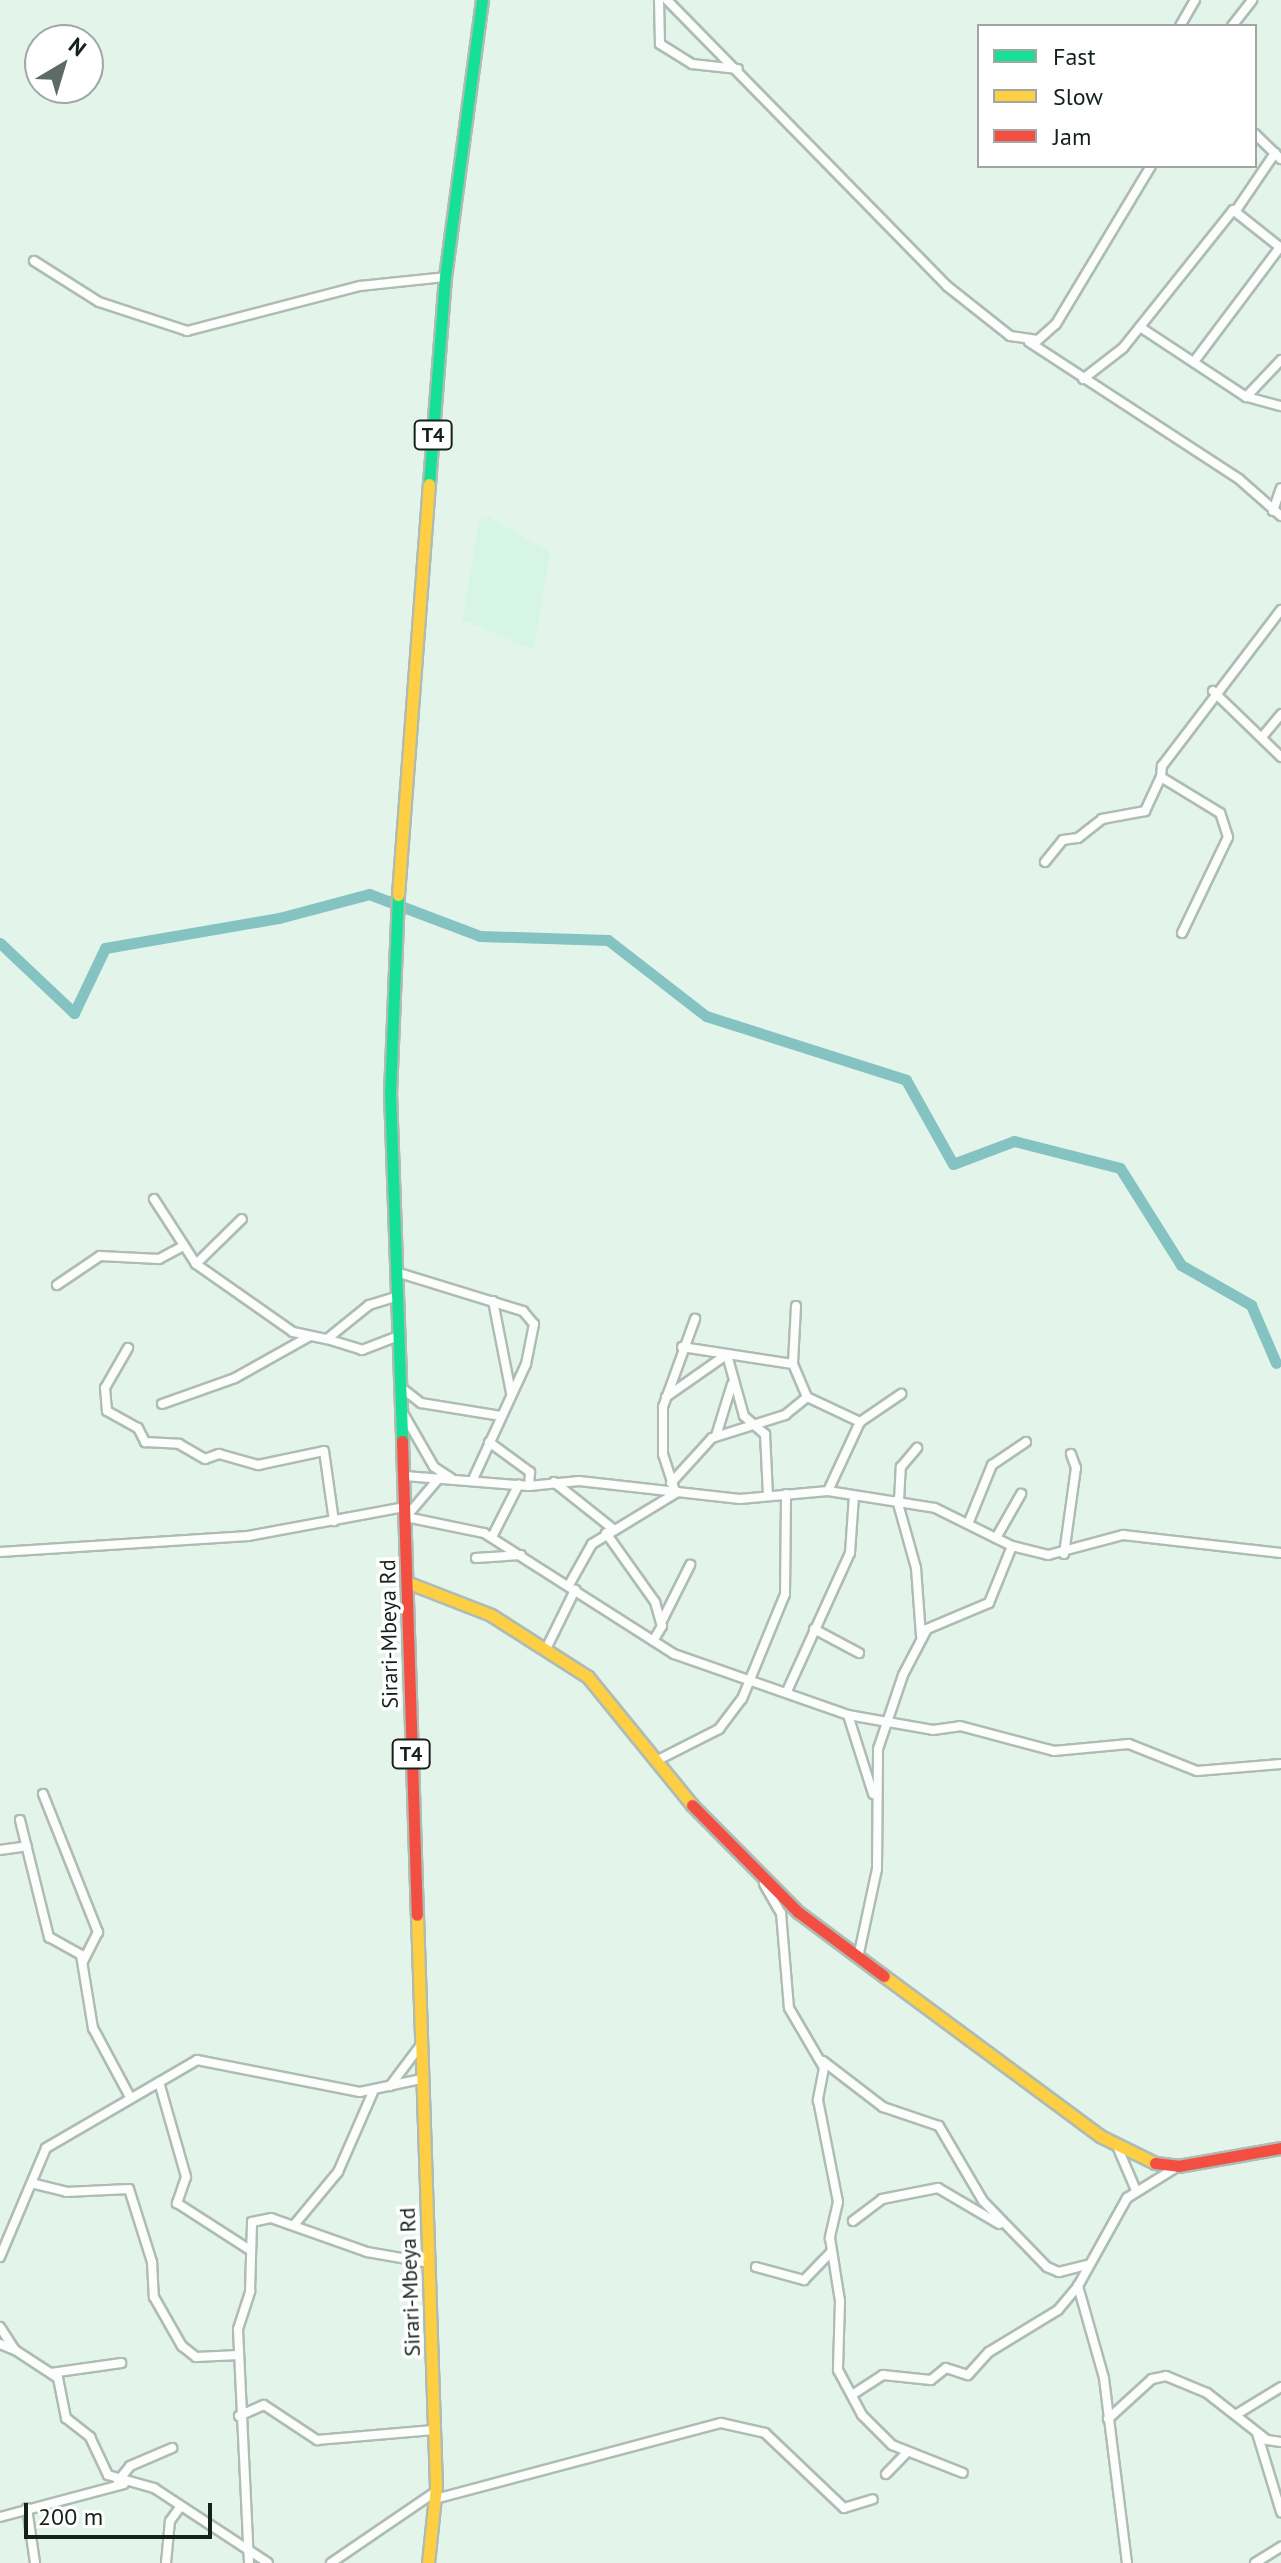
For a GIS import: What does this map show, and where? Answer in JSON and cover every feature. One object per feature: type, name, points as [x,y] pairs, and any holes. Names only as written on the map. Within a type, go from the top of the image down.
[{"type":"main road","name":"T4","points":[[445,277],[482,0]]},
{"type":"main road","name":"Sirari-Mbeya Rd","points":[[428,2563],[435,2496],[434,2430],[421,2079],[403,1389],[396,1272],[394,944],[445,277]]},
{"type":"main road","points":[[409,1583],[547,1647],[610,1700],[656,1761],[758,1873],[859,1953],[1117,2146],[1144,2161],[1178,2166],[1281,2148]]},
{"type":"street","points":[[659,0],[660,44],[692,64],[738,69]]},
{"type":"street","points":[[667,0],[991,327],[1028,342],[1239,479],[1277,513]]},
{"type":"street","points":[[1181,24],[1195,0]]},
{"type":"street","points":[[1234,24],[1252,0]]},
{"type":"street","points":[[1083,379],[1140,327],[1278,156],[1257,136]]},
{"type":"street","points":[[1028,342],[1056,324],[1150,168]]},
{"type":"street","points":[[1196,359],[1280,247],[1237,209]]},
{"type":"street","points":[[34,261],[99,302],[187,331],[360,286],[445,277]]},
{"type":"street","points":[[1140,327],[1196,359],[1246,397],[1281,406]]},
{"type":"street","points":[[1246,397],[1281,360]]},
{"type":"street","points":[[1277,513],[1281,488]]},
{"type":"street","points":[[1045,862],[1063,840],[1078,838],[1102,819],[1145,811],[1161,777],[1213,691],[1281,610]]},
{"type":"street","points":[[1213,691],[1281,757]]},
{"type":"street","points":[[1262,737],[1281,714]]},
{"type":"street","points":[[1161,777],[1220,813],[1228,837],[1182,933]]},
{"type":"street","points":[[154,1199],[182,1247],[196,1264],[246,1305],[308,1337],[327,1339],[362,1350],[400,1335]]},
{"type":"street","points":[[196,1264],[242,1219]]},
{"type":"street","points":[[57,1285],[100,1256],[159,1259],[182,1247]]},
{"type":"street","points":[[396,1272],[523,1311],[534,1324],[511,1393],[473,1479]]},
{"type":"street","points":[[327,1339],[369,1305],[399,1296]]},
{"type":"street","points":[[493,1301],[511,1393]]},
{"type":"street","points":[[796,1306],[793,1364],[807,1397],[860,1422],[874,1420],[879,1405],[901,1394]]},
{"type":"street","points":[[675,1489],[663,1454],[665,1397],[695,1319]]},
{"type":"street","points":[[162,1404],[235,1378],[308,1337]]},
{"type":"street","points":[[682,1347],[793,1364]]},
{"type":"street","points":[[128,1348],[105,1388],[107,1411],[138,1428],[145,1442],[179,1444],[205,1459],[219,1454],[258,1465],[324,1451],[334,1521]]},
{"type":"street","points":[[727,1355],[732,1384],[744,1416],[759,1423]]},
{"type":"street","points":[[665,1397],[727,1355]]},
{"type":"street","points":[[547,1647],[572,1587],[610,1531],[675,1489],[716,1436],[732,1384]]},
{"type":"street","points":[[403,1389],[421,1403],[501,1416]]},
{"type":"street","points":[[716,1436],[759,1423],[807,1397]]},
{"type":"street","points":[[403,1413],[434,1467],[451,1479]]},
{"type":"street","points":[[828,1491],[860,1422]]},
{"type":"street","points":[[759,1423],[769,1462],[768,1496]]},
{"type":"street","points":[[489,1442],[530,1472],[529,1486]]},
{"type":"street","points":[[968,1524],[992,1465],[1026,1442]]},
{"type":"street","points":[[859,1953],[876,1878],[873,1794],[886,1722],[921,1636],[916,1568],[898,1500],[901,1467],[917,1448]]},
{"type":"street","points":[[1064,1554],[1076,1468],[1071,1454]]},
{"type":"street","points":[[405,1476],[473,1479],[529,1486],[554,1482],[768,1496],[828,1491],[898,1500],[968,1524],[1012,1546],[1064,1554],[1123,1535],[1281,1553]]},
{"type":"street","points":[[406,1512],[439,1478]]},
{"type":"street","points":[[554,1482],[610,1531],[655,1602],[661,1621]]},
{"type":"street","points":[[492,1537],[519,1484]]},
{"type":"street","points":[[656,1761],[724,1725],[748,1679],[785,1594],[786,1494]]},
{"type":"street","points":[[996,1538],[1021,1494]]},
{"type":"street","points":[[788,1689],[850,1553],[854,1496]]},
{"type":"street","points":[[0,1552],[248,1536],[406,1512],[492,1537],[653,1641],[748,1679],[788,1689],[848,1715],[933,1730],[960,1726],[1054,1751],[1129,1744],[1197,1771],[1281,1764]]},
{"type":"street","points":[[921,1636],[989,1603],[1012,1546]]},
{"type":"street","points":[[476,1558],[521,1555]]},
{"type":"street","points":[[653,1641],[690,1565]]},
{"type":"street","points":[[655,1602],[675,1591]]},
{"type":"street","points":[[814,1629],[859,1653]]},
{"type":"street","points":[[848,1715],[873,1794]]},
{"type":"street","points":[[43,1794],[98,1932],[82,1964]]},
{"type":"street","points":[[20,1820],[49,1937],[77,1948],[93,2028],[130,2097]]},
{"type":"street","points":[[0,1850],[27,1846]]},
{"type":"street","points":[[758,1873],[781,1913],[789,2008],[821,2060],[883,2107],[939,2126],[1004,2226]]},
{"type":"street","points":[[389,2086],[421,2045]]},
{"type":"street","points":[[0,2257],[35,2184],[41,2159],[59,2136],[205,2058],[267,2079],[373,2092],[421,2079]]},
{"type":"street","points":[[821,2060],[818,2100],[838,2202],[831,2252],[841,2320],[837,2366],[876,2430],[908,2452],[963,2473]]},
{"type":"street","points":[[159,2082],[186,2177],[177,2203],[250,2250]]},
{"type":"street","points":[[294,2225],[338,2172],[373,2092]]},
{"type":"street","points":[[1117,2146],[1135,2188]]},
{"type":"street","points":[[852,2395],[883,2375],[931,2380],[946,2368],[968,2375],[989,2352],[1058,2310],[1078,2286],[1135,2188],[1178,2166]]},
{"type":"street","points":[[35,2184],[66,2192],[129,2189],[152,2262],[154,2297],[182,2346],[196,2357],[239,2355]]},
{"type":"street","points":[[853,2221],[882,2199],[938,2188],[1004,2226],[1053,2271],[1091,2262]]},
{"type":"street","points":[[249,2563],[238,2417],[239,2355],[255,2219],[294,2225],[367,2252],[430,2263]]},
{"type":"street","points":[[756,2267],[804,2280],[831,2252]]},
{"type":"street","points":[[1078,2286],[1108,2419],[1127,2563]]},
{"type":"street","points":[[0,2327],[15,2350]]},
{"type":"street","points":[[0,2344],[51,2373],[70,2425],[90,2437],[122,2482]]},
{"type":"street","points":[[51,2373],[121,2363]]},
{"type":"street","points":[[1108,2419],[1158,2376],[1207,2393],[1257,2432],[1281,2442]]},
{"type":"street","points":[[1237,2414],[1281,2387]]},
{"type":"street","points":[[238,2417],[264,2405],[317,2440],[434,2430]]},
{"type":"street","points":[[331,2563],[435,2496],[721,2423],[765,2433],[843,2507],[873,2499]]},
{"type":"street","points":[[1257,2432],[1281,2512]]},
{"type":"street","points":[[122,2482],[130,2466],[172,2448]]},
{"type":"street","points":[[886,2474],[908,2452]]},
{"type":"street","points":[[0,2517],[122,2482],[154,2488],[268,2563]]},
{"type":"street","points":[[166,2563],[170,2521],[180,2507]]},
{"type":"street","points":[[27,2508],[35,2563]]},
{"type":"street","points":[[1255,2563],[1281,2547]]},
{"type":"shaded area","points":[[489,517],[550,552],[534,650],[462,620],[479,521]]},
{"type":"waterway","points":[[0,943],[74,1013],[105,948],[279,918],[369,894],[480,936],[608,940],[706,1016],[906,1080],[953,1164],[1014,1141],[1120,1168],[1181,1265],[1251,1305],[1276,1363]]},
{"type":"traffic: fast","points":[[429,484],[445,277],[482,0]]},
{"type":"traffic: fast","points":[[398,895],[390,1092],[402,1441]]},
{"type":"traffic: slow","points":[[398,895],[429,484]]},
{"type":"traffic: slow","points":[[409,1583],[491,1615],[588,1677],[692,1805]]},
{"type":"traffic: slow","points":[[417,1915],[436,2487],[428,2563]]},
{"type":"traffic: slow","points":[[884,1976],[1100,2136],[1155,2163]]},
{"type":"traffic: jam","points":[[402,1441],[417,1915]]},
{"type":"traffic: jam","points":[[692,1805],[798,1912],[884,1976]]},
{"type":"traffic: jam","points":[[1155,2163],[1178,2166],[1281,2148]]}]
